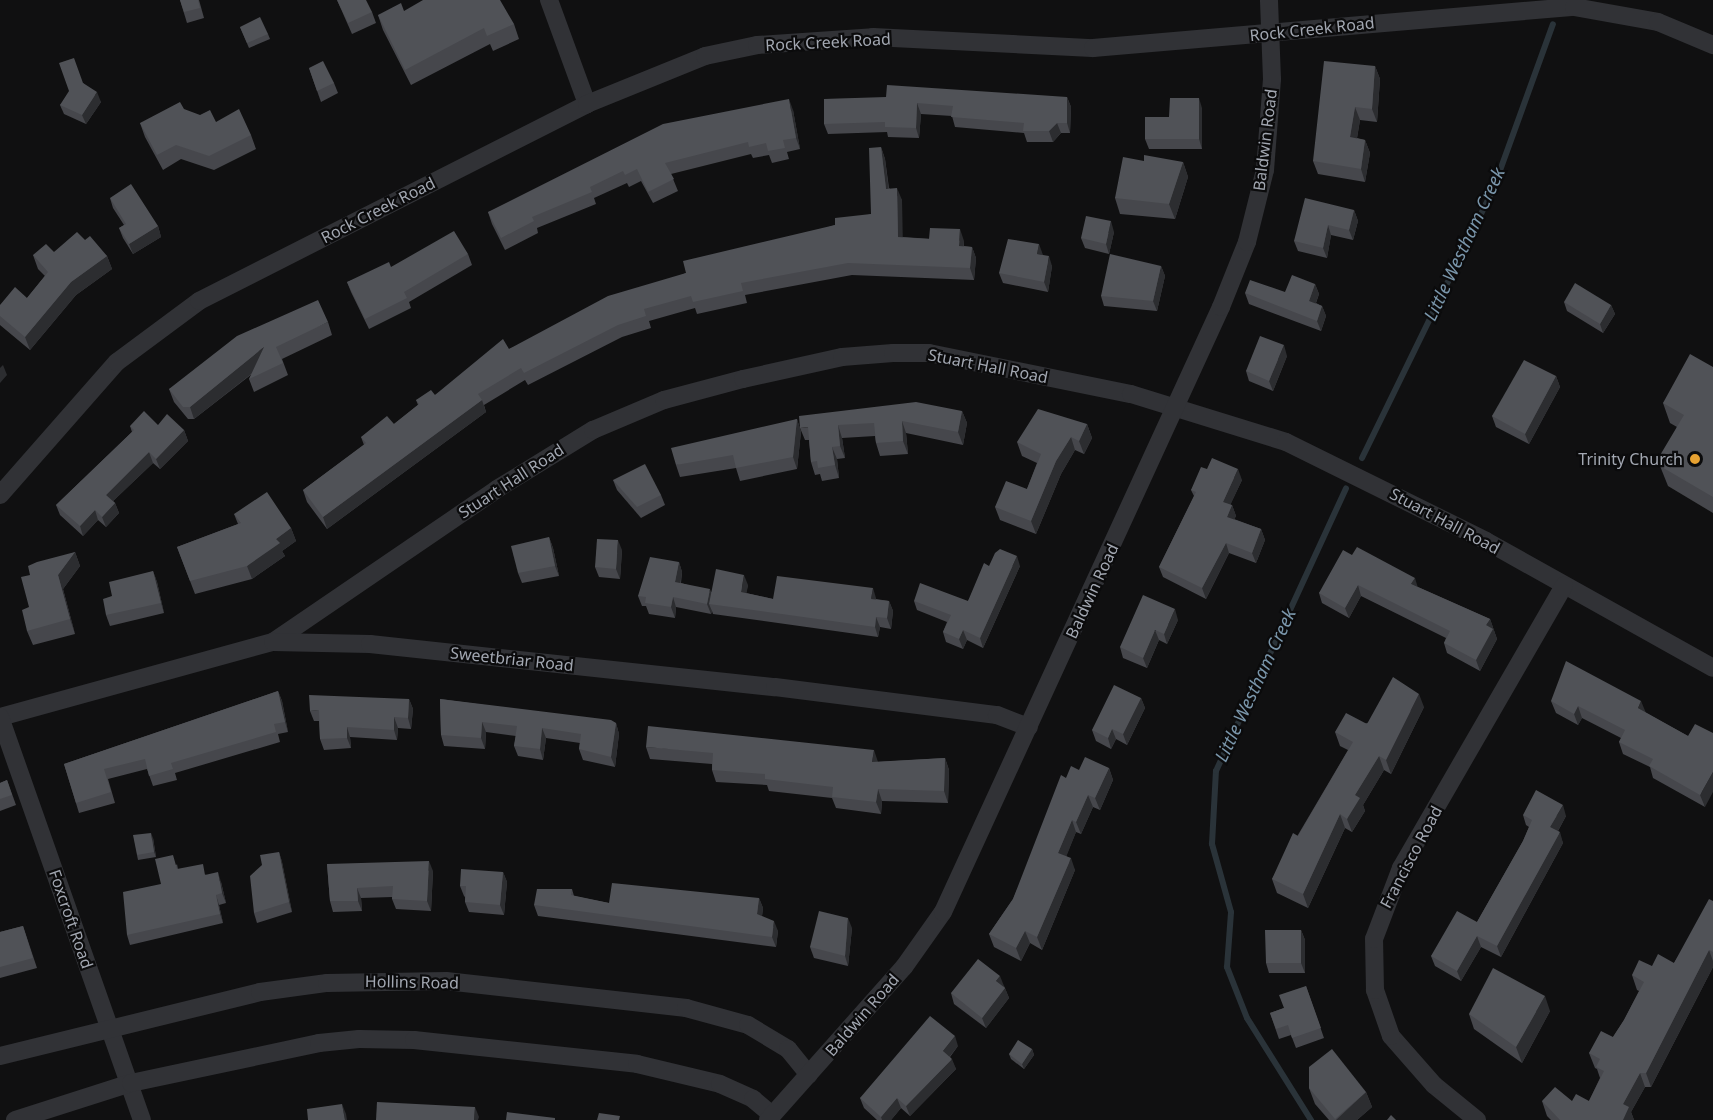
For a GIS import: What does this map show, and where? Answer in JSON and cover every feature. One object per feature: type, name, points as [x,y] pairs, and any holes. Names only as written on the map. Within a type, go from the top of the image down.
[{"type":"street","points":[[549,0],[587,104]]},
{"type":"street","name":"Baldwin Road","points":[[770,1118],[933,927],[1029,727],[1177,406],[1247,242],[1265,170],[1272,33],[1269,0]]},
{"type":"street","name":"Rock Creek Road","points":[[0,495],[64,416],[153,331],[245,276],[587,104],[705,56],[810,39],[1093,48],[1574,8],[1658,22],[1713,45]]},
{"type":"street","name":"Stuart Hall Road","points":[[273,642],[496,489],[593,430],[664,400],[743,379],[842,357],[929,354],[1177,406],[1330,461],[1713,668]]},
{"type":"street","name":"Francisco Road","points":[[1477,1120],[1434,1085],[1391,1036],[1375,990],[1374,939],[1406,858],[1564,586]]},
{"type":"street","name":"Sweetbriar Road","points":[[0,717],[273,642],[370,644],[764,686],[997,715],[1029,727]]},
{"type":"street","name":"Foxcroft Road","points":[[0,717],[131,1083],[142,1120]]},
{"type":"street","name":"Hollins Road","points":[[0,1056],[260,992],[327,983],[446,981],[686,1008],[748,1024],[788,1049],[809,1075]]},
{"type":"street","points":[[15,1120],[131,1083],[318,1043],[414,1040],[685,1073],[753,1099],[770,1118]]},
{"type":"building","points":[[180,0],[198,0],[200,8],[184,12]]},
{"type":"building","points":[[337,0],[366,0],[372,12],[348,23]]},
{"type":"building","points":[[423,0],[500,0],[514,24],[487,36],[484,28],[405,70],[378,15],[401,3],[404,11]]},
{"type":"building","points":[[260,17],[268,34],[247,43],[240,27]]},
{"type":"building","points":[[74,58],[83,83],[97,92],[82,115],[60,105],[69,91],[59,63]]},
{"type":"building","points":[[323,61],[334,83],[317,91],[309,68]]},
{"type":"building","points":[[1324,61],[1375,66],[1372,109],[1355,107],[1350,137],[1365,140],[1361,169],[1313,161]]},
{"type":"building","points":[[887,85],[1067,97],[1067,123],[1057,123],[1049,131],[1023,131],[1024,123],[951,117],[953,106],[917,103],[916,128],[885,127],[885,122],[824,124],[824,99],[886,97]]},
{"type":"building","points":[[1170,98],[1199,98],[1199,139],[1145,139],[1145,117],[1169,117]]},
{"type":"building","points":[[789,99],[796,138],[783,140],[785,148],[768,151],[766,143],[749,147],[748,142],[665,163],[674,179],[648,192],[637,169],[625,175],[623,171],[590,187],[592,192],[532,217],[534,221],[501,238],[488,212],[663,124]]},
{"type":"building","points":[[180,102],[184,109],[200,115],[210,110],[216,122],[239,109],[251,135],[209,156],[176,145],[157,155],[140,123]]},
{"type":"building","points":[[881,147],[886,189],[897,188],[898,237],[929,239],[930,228],[960,229],[959,246],[972,247],[970,268],[848,263],[741,283],[743,291],[693,302],[691,296],[644,309],[646,316],[618,325],[524,373],[521,368],[478,394],[482,400],[323,517],[303,490],[366,443],[361,437],[387,416],[394,424],[419,404],[416,400],[431,390],[435,395],[503,339],[509,349],[608,296],[686,273],[683,261],[835,225],[835,218],[871,214],[869,148]]},
{"type":"building","points":[[1144,155],[1183,162],[1169,204],[1115,198],[1123,157],[1144,161]]},
{"type":"building","points":[[131,184],[158,226],[129,244],[119,228],[126,224],[110,198]]},
{"type":"building","points":[[1305,198],[1354,210],[1349,230],[1328,225],[1323,248],[1294,241]]},
{"type":"building","points":[[1086,216],[1111,221],[1106,244],[1081,238]]},
{"type":"building","points":[[454,231],[468,254],[404,292],[407,298],[365,319],[347,282],[389,262],[391,267]]},
{"type":"building","points":[[77,232],[85,240],[90,236],[107,256],[71,282],[25,337],[0,316],[0,305],[15,287],[27,298],[48,272],[33,255],[46,244],[54,252]]},
{"type":"building","points":[[1008,239],[1039,244],[1037,254],[1049,256],[1044,282],[999,273]]},
{"type":"building","points":[[1110,254],[1161,266],[1153,301],[1101,296]]},
{"type":"building","points":[[1292,275],[1315,284],[1309,301],[1322,306],[1317,321],[1245,293],[1250,280],[1285,292]]},
{"type":"building","points":[[1575,283],[1611,305],[1600,324],[1564,302]]},
{"type":"building","points":[[318,300],[328,322],[276,347],[283,363],[249,379],[264,347],[190,407],[183,407],[169,389],[237,336]]},
{"type":"building","points":[[1260,336],[1284,345],[1269,381],[1246,371]]},
{"type":"building","name":"Trinity Church","points":[[1690,354],[1713,367],[1713,497],[1660,466],[1659,457],[1684,415],[1663,403]]},
{"type":"building","points":[[1524,360],[1556,376],[1525,434],[1492,416]]},
{"type":"building","points":[[916,402],[962,411],[958,432],[902,421],[903,441],[876,443],[874,423],[838,425],[840,446],[832,447],[835,465],[818,468],[817,461],[811,462],[808,427],[800,428],[799,416]]},
{"type":"building","points":[[1038,409],[1087,424],[1079,441],[1071,437],[1056,461],[1031,521],[995,507],[1006,481],[1027,489],[1041,454],[1017,442]]},
{"type":"building","points":[[144,411],[158,425],[167,414],[184,430],[156,459],[149,452],[106,495],[115,503],[102,517],[95,510],[80,526],[56,505],[134,430],[130,426]]},
{"type":"building","points":[[797,419],[793,457],[736,468],[733,455],[676,465],[671,448]]},
{"type":"building","points":[[1212,458],[1238,469],[1223,502],[1232,505],[1227,517],[1261,529],[1252,553],[1226,543],[1202,588],[1159,567],[1196,492],[1191,490],[1201,467],[1207,469]]},
{"type":"building","points":[[645,464],[661,495],[637,507],[613,480]]},
{"type":"building","points":[[267,492],[291,528],[276,539],[280,543],[247,566],[190,581],[177,547],[241,523],[234,514]]},
{"type":"building","points":[[549,537],[555,566],[518,573],[511,546]]},
{"type":"building","points":[[597,539],[618,540],[616,569],[595,567]]},
{"type":"building","points":[[1357,547],[1415,578],[1411,584],[1490,619],[1486,625],[1493,629],[1476,660],[1444,643],[1450,631],[1358,585],[1345,608],[1319,593],[1343,550],[1352,555]]},
{"type":"building","points":[[1000,549],[1017,556],[980,638],[963,630],[959,639],[943,632],[951,615],[914,601],[920,583],[968,601],[984,563],[989,566],[995,553]]},
{"type":"building","points":[[75,552],[58,575],[70,619],[27,631],[22,610],[29,607],[21,577],[30,575],[28,566]]},
{"type":"building","points":[[650,557],[679,562],[675,582],[710,589],[707,604],[673,597],[671,607],[645,603],[646,597],[638,596]]},
{"type":"building","points":[[716,569],[744,575],[741,592],[773,599],[777,576],[873,588],[871,599],[889,601],[887,618],[876,617],[875,627],[709,604]]},
{"type":"building","points":[[153,571],[161,603],[106,615],[103,599],[112,596],[109,582]]},
{"type":"building","points":[[1143,595],[1175,609],[1164,634],[1155,630],[1143,658],[1120,647]]},
{"type":"building","points":[[1566,661],[1641,701],[1638,708],[1688,736],[1695,724],[1713,733],[1713,772],[1700,795],[1649,766],[1653,759],[1619,742],[1625,730],[1578,706],[1574,714],[1551,701]]},
{"type":"building","points":[[1393,677],[1419,694],[1386,760],[1379,756],[1355,795],[1360,798],[1347,819],[1340,814],[1303,894],[1272,879],[1293,833],[1298,836],[1353,742],[1335,732],[1346,713],[1367,724]]},
{"type":"building","points":[[1114,685],[1141,698],[1123,734],[1112,729],[1108,738],[1092,730]]},
{"type":"building","points":[[278,691],[285,722],[274,724],[276,732],[171,763],[173,769],[149,776],[145,759],[104,769],[111,792],[76,803],[64,764]]},
{"type":"building","points":[[309,695],[409,699],[408,718],[394,717],[394,730],[347,727],[347,738],[320,739],[319,710],[310,711]]},
{"type":"building","points":[[440,699],[611,720],[616,723],[611,757],[579,749],[581,734],[542,728],[540,749],[514,746],[517,726],[482,722],[481,738],[441,735]]},
{"type":"building","points":[[648,726],[874,750],[872,762],[945,758],[944,791],[878,789],[876,802],[832,797],[833,787],[765,779],[765,774],[712,770],[713,753],[646,747]]},
{"type":"building","points":[[1085,757],[1109,768],[1095,798],[1088,795],[1076,822],[1072,820],[1058,853],[1071,858],[1037,937],[1025,931],[1016,948],[989,934],[1013,899],[1061,775],[1066,778],[1071,766],[1079,770]]},
{"type":"building","points":[[7,780],[12,795],[0,799],[0,783]]},
{"type":"building","points":[[1536,790],[1563,805],[1550,827],[1560,832],[1497,946],[1477,936],[1457,971],[1431,956],[1457,911],[1477,922],[1523,841],[1532,820],[1523,815]]},
{"type":"building","points":[[151,833],[154,852],[137,855],[133,835]]},
{"type":"building","points":[[279,852],[289,902],[254,913],[250,876],[262,865],[260,855]]},
{"type":"building","points":[[173,855],[177,869],[203,864],[205,875],[218,872],[222,893],[216,895],[220,914],[127,935],[123,892],[161,884],[155,859]]},
{"type":"building","points":[[429,861],[427,901],[392,899],[393,886],[357,888],[358,901],[330,901],[327,864]]},
{"type":"building","points":[[461,869],[503,872],[500,905],[465,902],[466,886],[460,886]]},
{"type":"building","points":[[612,883],[759,898],[757,914],[774,921],[772,937],[534,905],[537,889],[572,889],[571,895],[609,903]]},
{"type":"building","points":[[1709,899],[1713,901],[1713,952],[1709,950],[1646,1073],[1640,1073],[1623,1104],[1629,1107],[1623,1120],[1560,1120],[1542,1101],[1555,1087],[1572,1101],[1576,1094],[1589,1101],[1604,1071],[1596,1067],[1600,1059],[1589,1053],[1601,1031],[1613,1037],[1624,1020],[1644,982],[1632,975],[1639,960],[1652,966],[1658,954],[1674,963]]},
{"type":"building","points":[[819,911],[848,918],[845,956],[810,947]]},
{"type":"building","points":[[23,926],[33,958],[0,967],[0,932]]},
{"type":"building","points":[[1265,930],[1301,930],[1301,963],[1266,963]]},
{"type":"building","points":[[978,959],[1000,976],[996,981],[1005,988],[982,1018],[951,993]]},
{"type":"building","points":[[1493,968],[1545,996],[1516,1047],[1469,1014]]},
{"type":"building","points":[[1306,986],[1321,1028],[1292,1038],[1288,1025],[1276,1029],[1270,1013],[1284,1008],[1279,995]]},
{"type":"building","points":[[930,1016],[955,1036],[943,1051],[952,1059],[906,1106],[897,1098],[881,1117],[860,1098]]},
{"type":"building","points":[[1018,1040],[1032,1049],[1022,1064],[1009,1054]]},
{"type":"building","points":[[1332,1049],[1366,1092],[1335,1119],[1309,1088],[1309,1067]]},
{"type":"building","points":[[377,1102],[475,1107],[474,1120],[376,1120]]},
{"type":"building","points":[[342,1104],[345,1120],[308,1120],[307,1109]]},
{"type":"building","points":[[507,1112],[555,1118],[555,1120],[506,1120]]},
{"type":"building","points":[[599,1113],[620,1116],[619,1120],[597,1120]]},
{"type":"waterway","name":"Little Westham Creek","points":[[1362,458],[1494,187],[1553,24]]},
{"type":"waterway","name":"Little Westham Creek","points":[[1311,1120],[1247,1018],[1227,967],[1231,912],[1212,844],[1216,771],[1346,489]]},
{"type":"place","name":"Trinity Church","points":[[1695,459]]}]
